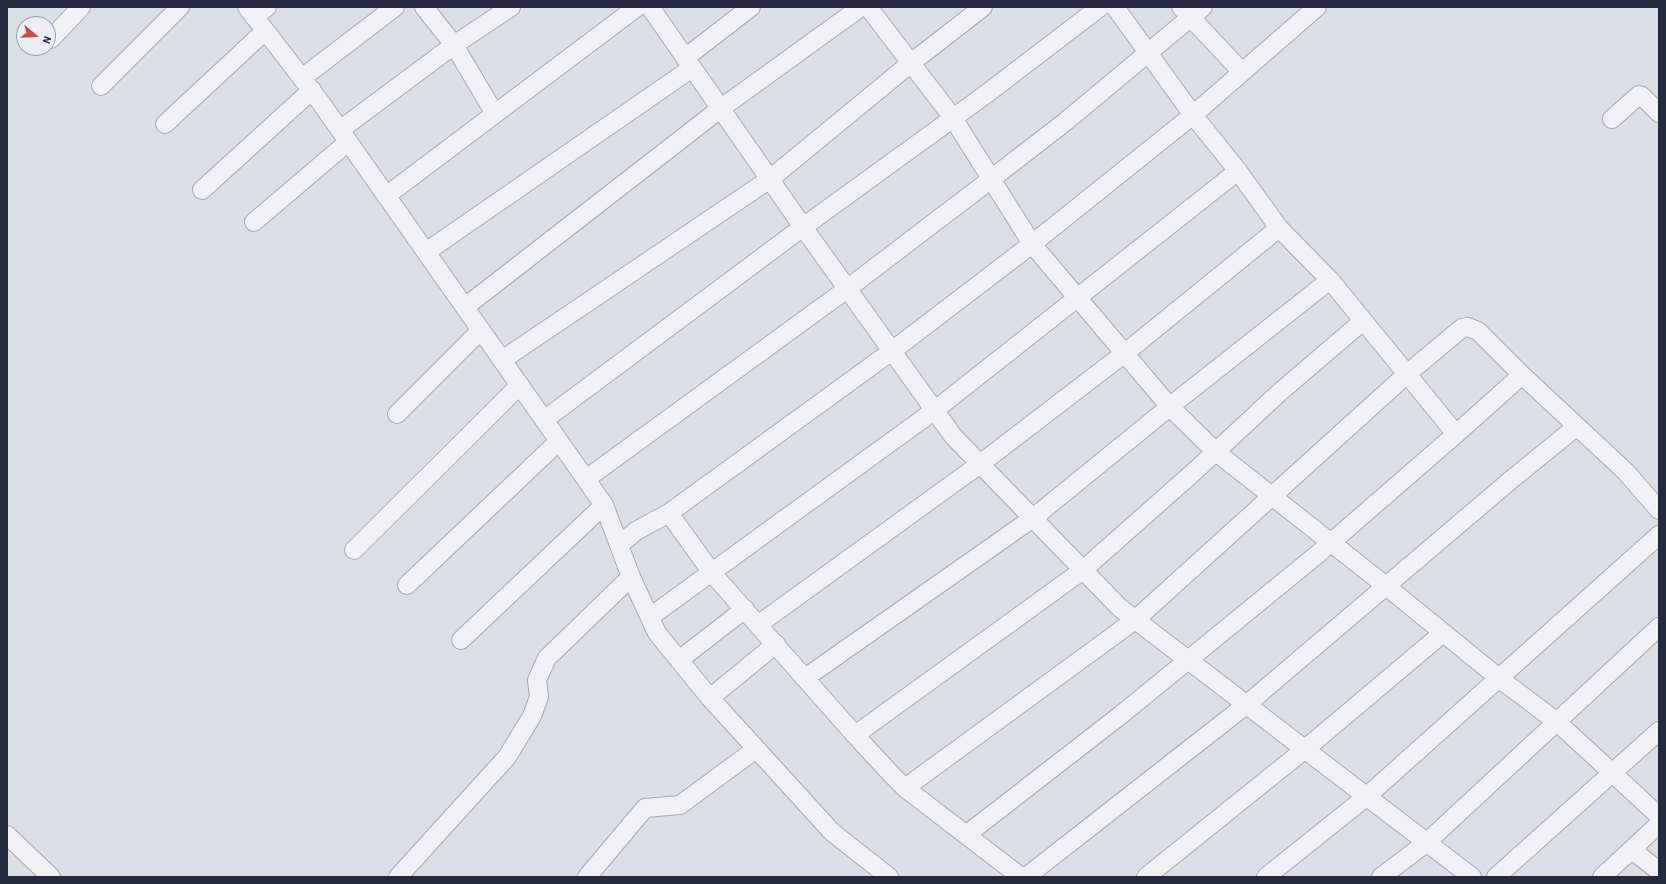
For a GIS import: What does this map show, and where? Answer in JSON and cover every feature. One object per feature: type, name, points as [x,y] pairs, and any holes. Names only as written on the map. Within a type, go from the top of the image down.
[{"type":"street","points":[[56,34],[82,7]]},
{"type":"street","points":[[102,86],[180,7]]},
{"type":"street","points":[[202,190],[307,84],[395,7]]},
{"type":"street","points":[[424,7],[454,45],[495,114]]},
{"type":"street","points":[[254,222],[344,136],[454,45],[511,7]]},
{"type":"street","points":[[386,196],[637,7]]},
{"type":"street","points":[[650,7],[803,227],[953,436],[1120,608],[1472,877]]},
{"type":"street","points":[[426,252],[688,62],[751,7]]},
{"type":"street","points":[[465,307],[720,108],[860,7]]},
{"type":"street","points":[[868,7],[953,118],[990,180],[1032,244],[1170,407],[1216,452],[1386,586],[1500,679],[1557,722],[1611,774],[1659,816]]},
{"type":"street","points":[[502,360],[770,179],[911,63],[983,7]]},
{"type":"street","points":[[544,420],[803,227],[953,118],[1100,7]]},
{"type":"street","points":[[1115,7],[1192,115],[1238,171],[1279,228],[1330,280],[1456,434]]},
{"type":"street","points":[[619,545],[636,531],[669,513],[892,351],[1032,244],[1192,115],[1317,7]]},
{"type":"street","points":[[256,10],[265,31],[307,84],[604,505],[631,577],[657,633],[710,698],[832,832],[889,877]]},
{"type":"street","points":[[586,480],[847,289],[1065,122],[1149,54],[1192,10],[1242,72]]},
{"type":"street","points":[[165,124],[265,31]]},
{"type":"street","points":[[1612,119],[1639,95],[1642,96],[1659,114]]},
{"type":"street","points":[[650,617],[712,574],[934,410],[1238,171]]},
{"type":"street","points":[[759,624],[980,464],[1125,353],[1279,228]]},
{"type":"street","points":[[805,678],[1033,518],[1330,280]]},
{"type":"street","points":[[855,735],[1083,570],[1216,452],[1280,392],[1363,321]]},
{"type":"street","points":[[905,788],[1135,620],[1407,374],[1462,328],[1473,328],[1482,335],[1522,376],[1626,472],[1659,510]]},
{"type":"street","points":[[397,414],[481,330]]},
{"type":"street","points":[[966,834],[1122,714],[1330,543],[1522,376]]},
{"type":"street","points":[[354,550],[520,385]]},
{"type":"street","points":[[1026,877],[1246,705],[1576,427]]},
{"type":"street","points":[[407,586],[559,441]]},
{"type":"street","points":[[461,640],[604,505]]},
{"type":"street","points":[[669,513],[712,574],[759,624],[855,735],[905,788],[1020,877]]},
{"type":"street","points":[[1266,877],[1366,797],[1500,679],[1659,535]]},
{"type":"street","points":[[398,877],[507,757],[532,716],[539,696],[537,680],[547,658],[631,577]]},
{"type":"street","points":[[679,660],[745,609]]},
{"type":"street","points":[[1381,877],[1426,843],[1659,627]]},
{"type":"street","points":[[1146,877],[1304,750],[1443,633]]},
{"type":"street","points":[[710,698],[776,644]]},
{"type":"street","points":[[1496,877],[1659,731]]},
{"type":"street","points":[[587,877],[645,808],[680,805],[756,749]]},
{"type":"street","points":[[1602,877],[1659,824]]},
{"type":"street","points":[[7,836],[51,877]]},
{"type":"street","points":[[1632,850],[1659,871]]}]
